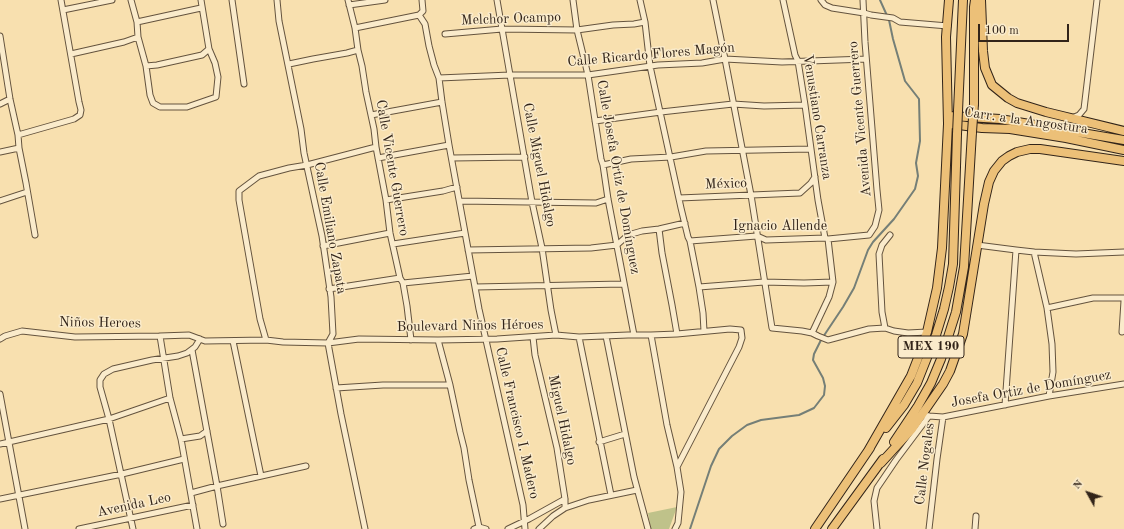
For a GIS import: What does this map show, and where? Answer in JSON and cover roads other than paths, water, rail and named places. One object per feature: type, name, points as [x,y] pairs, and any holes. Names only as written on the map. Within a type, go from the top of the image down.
[{"type":"main road","points":[[868,452],[911,376],[927,332],[937,288],[940,266],[949,120],[946,37],[949,0]]},
{"type":"main road","name":"MEX 190","points":[[815,529],[868,452],[904,405],[916,383],[936,334],[944,309],[953,264],[963,0]]},
{"type":"main road","name":"MEX 190","points":[[832,529],[881,463],[918,406],[931,383],[941,359],[956,312],[964,267],[974,104],[975,0]]},
{"type":"main road","points":[[981,0],[985,68],[992,85],[1008,98],[1017,103],[1124,131]]},
{"type":"main road","name":"Carr. a la Angostura","points":[[949,120],[1000,119],[1124,140]]},
{"type":"main road","name":"Carr. a la Angostura","points":[[949,120],[982,128],[1010,129],[1066,138],[1124,150]]},
{"type":"main road","points":[[881,463],[926,416],[950,371],[963,334],[984,204],[989,182],[994,171],[1002,161],[1017,152],[1030,149],[1040,149],[1124,161]]},
{"type":"street","points":[[18,135],[74,119],[80,115],[81,110],[61,0]]},
{"type":"street","points":[[63,10],[112,0]]},
{"type":"street","points":[[131,0],[137,22],[138,37],[146,66],[150,96],[153,103],[160,108],[187,107],[216,97],[218,77],[215,63],[209,50],[201,8],[201,0]]},
{"type":"street","points":[[232,0],[244,84]]},
{"type":"street","name":"Calle Emiliano Zapata","points":[[277,0],[323,246],[331,297],[333,334],[328,343],[365,529]]},
{"type":"street","points":[[349,2],[385,0]]},
{"type":"street","points":[[422,0],[421,13],[426,24],[429,46],[439,78]]},
{"type":"street","name":"Calle Miguel Hidalgo","points":[[497,0],[532,202],[542,248],[556,335]]},
{"type":"street","name":"Calle Josefa Ortiz de Domínguez","points":[[573,0],[577,30],[588,75],[623,284],[634,335]]},
{"type":"street","points":[[640,0],[645,22],[650,66],[699,287],[704,331]]},
{"type":"street","points":[[713,0],[726,59],[772,328],[812,333],[828,340],[869,329],[885,328],[894,331],[927,332]]},
{"type":"street","name":"Venustiano Carranza","points":[[783,0],[795,55],[798,61],[815,177],[833,282]]},
{"type":"street","points":[[821,0],[825,5],[832,8],[893,18],[900,22],[948,26]]},
{"type":"street","name":"Avenida Vicente Guerrero","points":[[863,0],[866,58],[879,210],[870,235]]},
{"type":"street","points":[[1091,123],[1085,118],[1084,109],[1097,0]]},
{"type":"street","name":"Calle Vicente Guerrero","points":[[349,2],[374,129],[390,233],[408,312],[411,340]]},
{"type":"street","points":[[137,22],[201,8]]},
{"type":"street","points":[[354,28],[421,13]]},
{"type":"street","name":"Melchor Ocampo","points":[[445,34],[502,29],[577,30],[645,22]]},
{"type":"street","points":[[0,36],[2,60],[18,135],[35,235]]},
{"type":"street","points":[[71,54],[124,42],[138,37]]},
{"type":"street","points":[[146,66],[158,65],[202,55],[209,50]]},
{"type":"street","points":[[289,64],[358,50]]},
{"type":"street","name":"Calle Ricardo Flores Magón","points":[[439,78],[510,75],[588,75],[635,67],[702,63],[726,59],[782,62],[866,58]]},
{"type":"street","name":"Calle Francisco I. Madero","points":[[439,78],[468,250],[485,339],[523,505],[525,529]]},
{"type":"street","points":[[0,104],[10,99]]},
{"type":"street","points":[[371,115],[442,102]]},
{"type":"street","points":[[595,121],[734,104],[764,106],[805,105]]},
{"type":"street","points":[[1071,118],[1079,114],[1084,109]]},
{"type":"street","points":[[378,158],[449,144]]},
{"type":"street","points":[[266,340],[260,320],[238,191],[259,176],[376,147]]},
{"type":"street","points":[[0,152],[19,148]]},
{"type":"street","points":[[603,165],[631,159],[671,157],[706,150],[811,148]]},
{"type":"street","points":[[452,158],[525,157]]},
{"type":"street","name":"México","points":[[679,198],[800,192],[811,183],[815,177]]},
{"type":"street","points":[[386,200],[444,191],[457,187]]},
{"type":"street","points":[[0,201],[27,192]]},
{"type":"street","points":[[460,201],[596,203],[608,199]]},
{"type":"street","points":[[468,250],[591,248],[617,245],[628,235],[685,223]]},
{"type":"street","points":[[659,229],[676,334]]},
{"type":"street","points":[[393,244],[465,232]]},
{"type":"street","points":[[323,246],[390,233]]},
{"type":"street","name":"Ignacio Allende","points":[[690,241],[757,236],[766,240],[870,235]]},
{"type":"street","points":[[885,328],[882,312],[879,254],[882,245],[890,235]]},
{"type":"street","points":[[977,245],[1034,252],[1076,254],[1124,252]]},
{"type":"street","points":[[1006,405],[1016,250]]},
{"type":"street","points":[[1034,252],[1047,308],[1052,344],[1053,372],[1049,396]]},
{"type":"street","points":[[329,289],[401,281],[473,276]]},
{"type":"street","points":[[699,287],[764,282],[833,282],[829,296],[812,333]]},
{"type":"street","points":[[476,287],[623,284]]},
{"type":"street","points":[[1047,308],[1093,298],[1124,300],[1122,332]]},
{"type":"street","name":"Boulevard Niños Héroes","points":[[200,339],[206,341],[266,340],[328,343],[359,339],[438,340],[556,335],[579,337],[676,334],[730,329],[741,330],[742,338],[739,347],[677,467]]},
{"type":"street","name":"Niños Heroes","points":[[0,339],[5,336],[22,332],[75,336],[189,335],[200,339]]},
{"type":"street","points":[[651,335],[681,492],[678,523],[675,529]]},
{"type":"street","points":[[160,336],[170,398],[181,440],[197,529]]},
{"type":"street","points":[[606,336],[637,490],[648,529]]},
{"type":"street","name":"Miguel Hidalgo","points":[[533,337],[535,355],[557,448],[565,508]]},
{"type":"street","points":[[579,337],[610,496]]},
{"type":"street","points":[[133,529],[122,474],[100,387],[100,380],[104,374],[113,369],[187,353],[195,347],[200,339]]},
{"type":"street","points":[[438,340],[464,448],[477,528],[486,529]]},
{"type":"street","points":[[233,341],[262,476]]},
{"type":"street","points":[[192,350],[217,486],[222,524]]},
{"type":"street","name":"Josefa Ortiz de Domínguez","points":[[943,417],[1049,396],[1124,384]]},
{"type":"street","points":[[336,388],[450,385]]},
{"type":"street","points":[[0,397],[10,442],[25,529]]},
{"type":"street","points":[[0,444],[109,419],[170,398]]},
{"type":"street","points":[[877,529],[874,501],[877,488],[896,460],[918,432],[926,416]]},
{"type":"street","name":"Calle Nogales","points":[[926,416],[943,417],[929,529]]},
{"type":"street","points":[[181,440],[200,436],[207,431]]},
{"type":"street","points":[[599,442],[625,434]]},
{"type":"street","points":[[0,499],[18,494],[122,474],[184,458]]},
{"type":"street","points":[[191,493],[306,466]]},
{"type":"street","points":[[539,529],[553,516],[565,508],[589,500],[637,490]]},
{"type":"street","points":[[508,529],[547,510],[565,499]]},
{"type":"street","name":"Avenida Leo","points":[[79,529],[193,505]]},
{"type":"street","points":[[975,529],[976,516]]},
{"type":"waterway","points":[[690,529],[711,466],[719,449],[732,436],[747,425],[761,420],[799,415],[814,408],[824,395],[825,386],[823,378],[813,360],[814,354],[821,340],[854,288],[868,250],[873,242],[894,219],[915,189],[918,176],[916,163],[920,141],[919,99],[905,81],[889,20],[880,0]]}]
